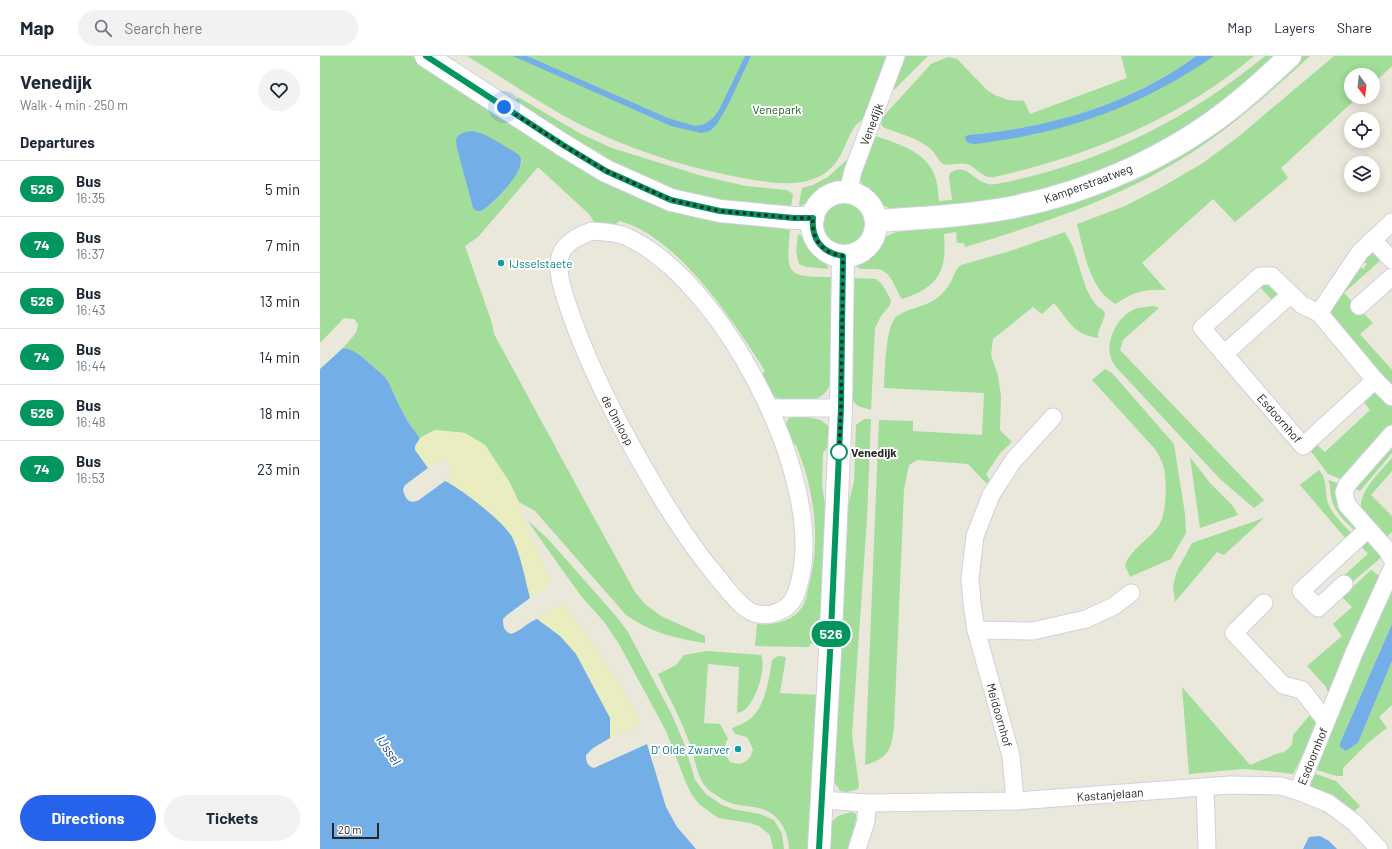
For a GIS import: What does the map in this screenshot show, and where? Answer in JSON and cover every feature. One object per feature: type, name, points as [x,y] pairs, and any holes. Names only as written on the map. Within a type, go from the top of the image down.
[{"type":"main road","points":[[426,56],[563,145],[606,171],[671,200],[720,211],[794,218],[813,218]]},
{"type":"main road","name":"Kamperstraatweg","points":[[876,221],[978,213],[1009,208],[1063,195],[1100,182],[1158,155],[1213,121],[1240,101],[1290,56]]},
{"type":"main road","points":[[848,192],[861,196],[868,203],[874,213],[876,221],[874,233],[864,249],[856,253],[843,256],[827,251],[815,237],[812,227],[816,208],[822,200],[831,194],[848,192]]},
{"type":"main road","points":[[819,849],[830,661],[841,408],[843,256]]},
{"type":"street","name":"Venedijk","points":[[848,192],[853,171],[896,56]]},
{"type":"street","points":[[1319,313],[1360,252],[1392,222]]},
{"type":"street","name":"de Omloop","points":[[592,231],[611,232],[624,236],[648,248],[663,259],[697,293],[724,327],[745,360],[769,408],[792,468],[804,525],[804,564],[797,594],[790,604],[778,612],[760,614],[746,609],[690,543],[656,489],[615,416],[582,344],[562,286],[560,256],[572,239],[592,231]]},
{"type":"street","points":[[1374,240],[1392,260]]},
{"type":"street","name":"Esdoornhof","points":[[1375,380],[1303,446],[1202,328],[1260,276],[1272,276],[1302,305],[1319,313],[1375,380],[1392,397]]},
{"type":"street","points":[[1359,306],[1392,277]]},
{"type":"street","points":[[1224,354],[1290,295]]},
{"type":"street","points":[[769,408],[841,408]]},
{"type":"street","name":"Meidoornhof","points":[[1015,801],[1012,756],[976,630],[970,578],[976,536],[991,495],[1009,467],[1053,417]]},
{"type":"street","points":[[1392,434],[1347,486],[1344,492],[1347,505],[1387,550],[1392,559]]},
{"type":"street","points":[[1344,584],[1318,608],[1301,591],[1368,529]]},
{"type":"street","name":"Esdoornhof","points":[[1298,791],[1354,653],[1392,569]]},
{"type":"street","points":[[976,630],[1033,631],[1086,619],[1114,606],[1131,592]]},
{"type":"street","name":"Esdoornhof","points":[[1264,603],[1234,633],[1283,685],[1302,690],[1326,721]]},
{"type":"street","points":[[1205,786],[1207,849]]},
{"type":"street","name":"Kastanjelaan","points":[[821,800],[867,803],[1015,801],[1205,786],[1280,786],[1298,791],[1328,803],[1355,823],[1379,849]]},
{"type":"street","points":[[856,849],[866,821],[867,803]]},
{"type":"green space","points":[[320,56],[412,56],[566,160],[631,195],[718,220],[790,230],[788,256],[789,265],[792,270],[797,274],[805,276],[832,277],[833,376],[828,389],[820,397],[799,402],[777,398],[768,391],[760,376],[765,371],[738,329],[721,306],[683,262],[641,229],[619,221],[614,226],[595,225],[590,215],[538,167],[478,237],[465,246],[492,323],[494,334],[635,592],[645,604],[661,616],[705,636],[705,643],[664,634],[644,626],[626,615],[535,511],[519,502],[510,483],[485,445],[465,433],[435,430],[420,438],[408,422],[385,377],[361,356],[352,350],[343,348],[356,333],[358,324],[354,319],[344,318],[320,343]],"holes":[[[457,149],[522,161],[516,175],[500,196],[481,211],[476,211],[473,208]]]},
{"type":"green space","name":"Venepark","points":[[467,56],[889,56],[869,113],[855,126],[836,163],[825,173],[816,178],[798,183],[778,183],[758,181],[709,171],[653,155],[616,141],[564,116]]},
{"type":"green space","points":[[903,56],[928,56],[895,89],[890,89]]},
{"type":"green space","points":[[1121,56],[1196,56],[1171,73],[1116,101],[1058,120],[1028,127],[968,135],[1032,135],[1062,127],[1117,108],[1143,96],[1169,83],[1214,56],[1254,56],[1195,99],[1131,132],[1064,158],[994,177],[983,175],[967,164],[943,164],[926,145],[882,126],[881,119],[931,64],[948,57],[957,59],[988,91],[1008,100],[1024,101],[1030,114],[1127,78]]},
{"type":"green space","points":[[1265,56],[1274,56],[1270,62],[1214,109],[1164,142],[1082,180],[991,203],[902,209],[889,208],[877,202],[864,188],[861,182],[861,166],[873,135],[908,148],[924,159],[930,166],[935,177],[939,201],[952,200],[949,177],[950,173],[957,170],[967,172],[983,182],[996,184],[1033,176],[1069,165],[1104,152],[1172,120],[1235,79]]},
{"type":"green space","points":[[1302,56],[1310,56],[1245,113],[1203,145],[1148,178],[1058,217],[965,247],[964,243],[957,243],[956,232],[944,234],[945,247],[942,268],[932,283],[925,289],[915,294],[902,299],[885,272],[878,269],[864,269],[857,267],[859,262],[885,237],[896,232],[1016,215],[1253,100]]},
{"type":"green space","points":[[1334,56],[1392,56],[1392,66],[1380,77],[1380,68],[1344,68],[1344,104],[1350,104],[1281,168],[1288,178],[1235,222],[1213,199],[1142,263],[1166,290],[1139,292],[1115,304],[1103,294],[1089,270],[1077,224],[1125,206],[1160,188],[1203,163],[1238,137]]},
{"type":"green space","points":[[518,97],[581,134],[612,148],[702,176],[746,186],[787,190],[793,194],[791,207],[733,204],[658,184],[612,164],[515,102]]},
{"type":"green space","points":[[849,158],[844,175],[840,182],[800,206],[799,204],[802,188],[813,185],[828,177]]},
{"type":"green space","points":[[840,203],[848,203],[859,209],[865,220],[865,228],[859,239],[848,245],[840,245],[829,239],[823,228],[823,220],[829,209]]},
{"type":"green space","points":[[1065,232],[1073,247],[1086,288],[1097,306],[1104,311],[1105,315],[1098,333],[1098,338],[1077,330],[1072,326],[1054,303],[1042,314],[1033,307],[993,339],[991,355],[998,376],[1001,396],[1000,430],[1012,442],[1001,452],[986,474],[990,481],[988,485],[968,464],[917,460],[909,465],[904,489],[894,727],[892,742],[884,756],[865,765],[879,420],[913,421],[913,431],[982,435],[984,393],[884,388],[886,350],[893,321],[897,316],[906,311],[927,304],[940,296],[948,287],[957,269],[961,265],[1007,252]]},
{"type":"green space","points":[[798,234],[806,239],[815,249],[829,269],[806,267],[799,264],[796,252]]},
{"type":"green space","points":[[1372,252],[1376,252],[1384,257],[1344,293],[1373,323],[1360,334],[1392,370],[1392,385],[1346,339],[1342,326],[1333,318],[1330,307],[1358,265],[1363,269],[1367,264],[1362,260]]},
{"type":"green space","points":[[854,278],[876,279],[882,284],[891,300],[890,305],[881,316],[875,328],[871,410],[858,406],[851,399],[849,340]]},
{"type":"green space","points":[[1265,279],[1280,296],[1274,302],[1258,285]]},
{"type":"green space","points":[[1154,306],[1159,308],[1123,340],[1120,350],[1264,500],[1254,508],[1220,479],[1112,361],[1110,351],[1111,336],[1118,323],[1129,312],[1135,309]]},
{"type":"green space","points":[[1105,369],[1112,373],[1174,444],[1185,514],[1186,533],[1171,559],[1130,577],[1125,565],[1128,559],[1131,554],[1157,528],[1163,516],[1166,491],[1165,474],[1162,463],[1155,449],[1092,380]]},
{"type":"green space","points":[[1375,392],[1385,395],[1392,405],[1392,423],[1343,480],[1328,474],[1310,450],[1315,443],[1325,452],[1370,410],[1363,401]]},
{"type":"green space","points":[[794,416],[821,420],[828,426],[830,432],[829,445],[823,453],[822,484],[828,525],[822,641],[810,644],[809,647],[755,646],[757,624],[770,624],[784,621],[795,615],[800,610],[804,604],[813,568],[815,534],[811,494],[806,472],[799,452],[796,445],[789,443],[785,425],[789,418]]},
{"type":"green space","points":[[864,419],[871,419],[867,519],[852,735],[859,786],[858,789],[847,792],[840,791],[832,778],[844,523],[854,481],[856,425]]},
{"type":"green space","points":[[1392,443],[1392,453],[1360,491],[1354,488]]},
{"type":"green space","points":[[1190,457],[1210,483],[1233,506],[1238,515],[1200,528]]},
{"type":"green space","points":[[1392,458],[1392,471],[1371,495],[1392,516],[1392,532],[1386,538],[1365,516],[1361,506],[1365,491]]},
{"type":"green space","points":[[1319,470],[1325,481],[1327,500],[1331,510],[1352,534],[1347,540],[1300,485]]},
{"type":"green space","points":[[1328,480],[1340,484],[1336,495],[1337,504],[1354,523],[1357,533],[1336,510],[1331,498]]},
{"type":"green space","points":[[1264,518],[1224,555],[1217,552],[1175,602],[1173,586],[1177,571],[1192,543]]},
{"type":"green space","points":[[527,520],[548,539],[616,616],[628,632],[671,713],[684,743],[695,780],[706,794],[722,805],[733,809],[760,814],[774,820],[782,834],[784,849],[773,849],[770,835],[759,826],[750,823],[718,818],[699,804],[692,795],[686,783],[666,731],[619,644],[605,623],[582,597]]},
{"type":"green space","points":[[1366,541],[1369,541],[1384,555],[1349,585],[1342,577],[1368,554],[1360,545]]},
{"type":"green space","points":[[1371,570],[1381,577],[1328,692],[1326,687],[1307,666],[1342,636],[1333,624],[1352,607],[1342,597]]},
{"type":"green space","points":[[1392,585],[1392,624],[1340,743],[1346,751],[1358,743],[1392,661],[1392,705],[1379,717],[1387,728],[1369,742],[1343,768],[1343,776],[1337,776],[1313,769]]},
{"type":"green space","points":[[707,651],[761,655],[761,677],[756,694],[743,711],[737,713],[739,667],[708,664],[704,723],[720,724],[728,739],[724,753],[730,762],[739,764],[749,759],[753,749],[747,737],[735,734],[732,728],[747,721],[758,710],[765,694],[772,660],[778,656],[786,657],[780,693],[819,695],[809,849],[789,849],[789,843],[782,824],[768,811],[728,802],[710,791],[702,782],[683,727],[658,674],[676,665],[684,655]]},
{"type":"green space","points":[[1182,687],[1250,765],[1284,752],[1292,745],[1293,735],[1310,715],[1318,725],[1293,774],[1243,769],[1189,774]]},
{"type":"green space","points":[[1313,773],[1336,781],[1360,806],[1354,812],[1310,787]]},
{"type":"green space","points":[[851,812],[856,814],[856,818],[849,849],[827,849],[831,822],[838,816]]},
{"type":"sand","points":[[435,430],[465,433],[485,445],[510,483],[551,584],[530,598],[523,568],[509,532],[482,507],[445,481],[452,475],[447,462],[443,459],[428,468],[415,450],[415,446],[419,440]]},
{"type":"sand","points":[[562,604],[595,646],[619,683],[638,717],[637,726],[610,738],[610,718],[545,626],[537,619],[556,606]]},
{"type":"water","points":[[513,56],[527,56],[668,118],[695,126],[705,124],[713,118],[719,110],[745,56],[751,56],[728,105],[717,124],[710,131],[701,133],[671,126]]},
{"type":"water","points":[[1196,56],[1214,56],[1164,87],[1110,112],[1082,122],[1024,136],[979,144],[972,144],[966,141],[965,137],[968,135],[1028,127],[1058,120],[1116,101],[1171,73]]},
{"type":"water","points":[[471,131],[483,134],[495,140],[518,154],[521,160],[520,168],[509,185],[481,211],[476,211],[473,208],[457,149],[456,139],[459,135]]},
{"type":"water","name":"IJssel","points":[[343,348],[352,350],[361,356],[385,377],[408,422],[420,438],[415,446],[415,450],[428,468],[405,485],[403,489],[406,498],[413,502],[419,500],[445,481],[471,498],[492,515],[509,532],[521,560],[530,598],[503,619],[505,630],[511,634],[537,619],[560,636],[576,654],[610,718],[610,738],[593,748],[586,755],[588,765],[594,768],[647,744],[666,807],[677,827],[696,849],[320,849],[320,369]]},
{"type":"water","points":[[1392,624],[1392,661],[1358,743],[1346,751],[1340,747],[1340,743]]},
{"type":"water","points":[[1320,836],[1329,841],[1337,849],[1303,849],[1309,837]]},
{"type":"bus line","name":"526","points":[[426,56],[563,145],[606,171],[671,200],[720,211],[794,218],[813,218],[812,227],[815,237],[821,245],[827,251],[843,256],[841,408],[830,653],[819,849]]},
{"type":"place","name":"IJsselstaete","points":[[501,263]]},
{"type":"place","name":"Venedijk","points":[[839,452]]},
{"type":"place","name":"D' Olde Zwarver","points":[[738,749]]},
{"type":"route","points":[[504,107],[606,171],[671,200],[720,211],[794,218],[813,218],[812,227],[815,237],[821,245],[827,251],[843,256],[839,454],[839,452]]}]
